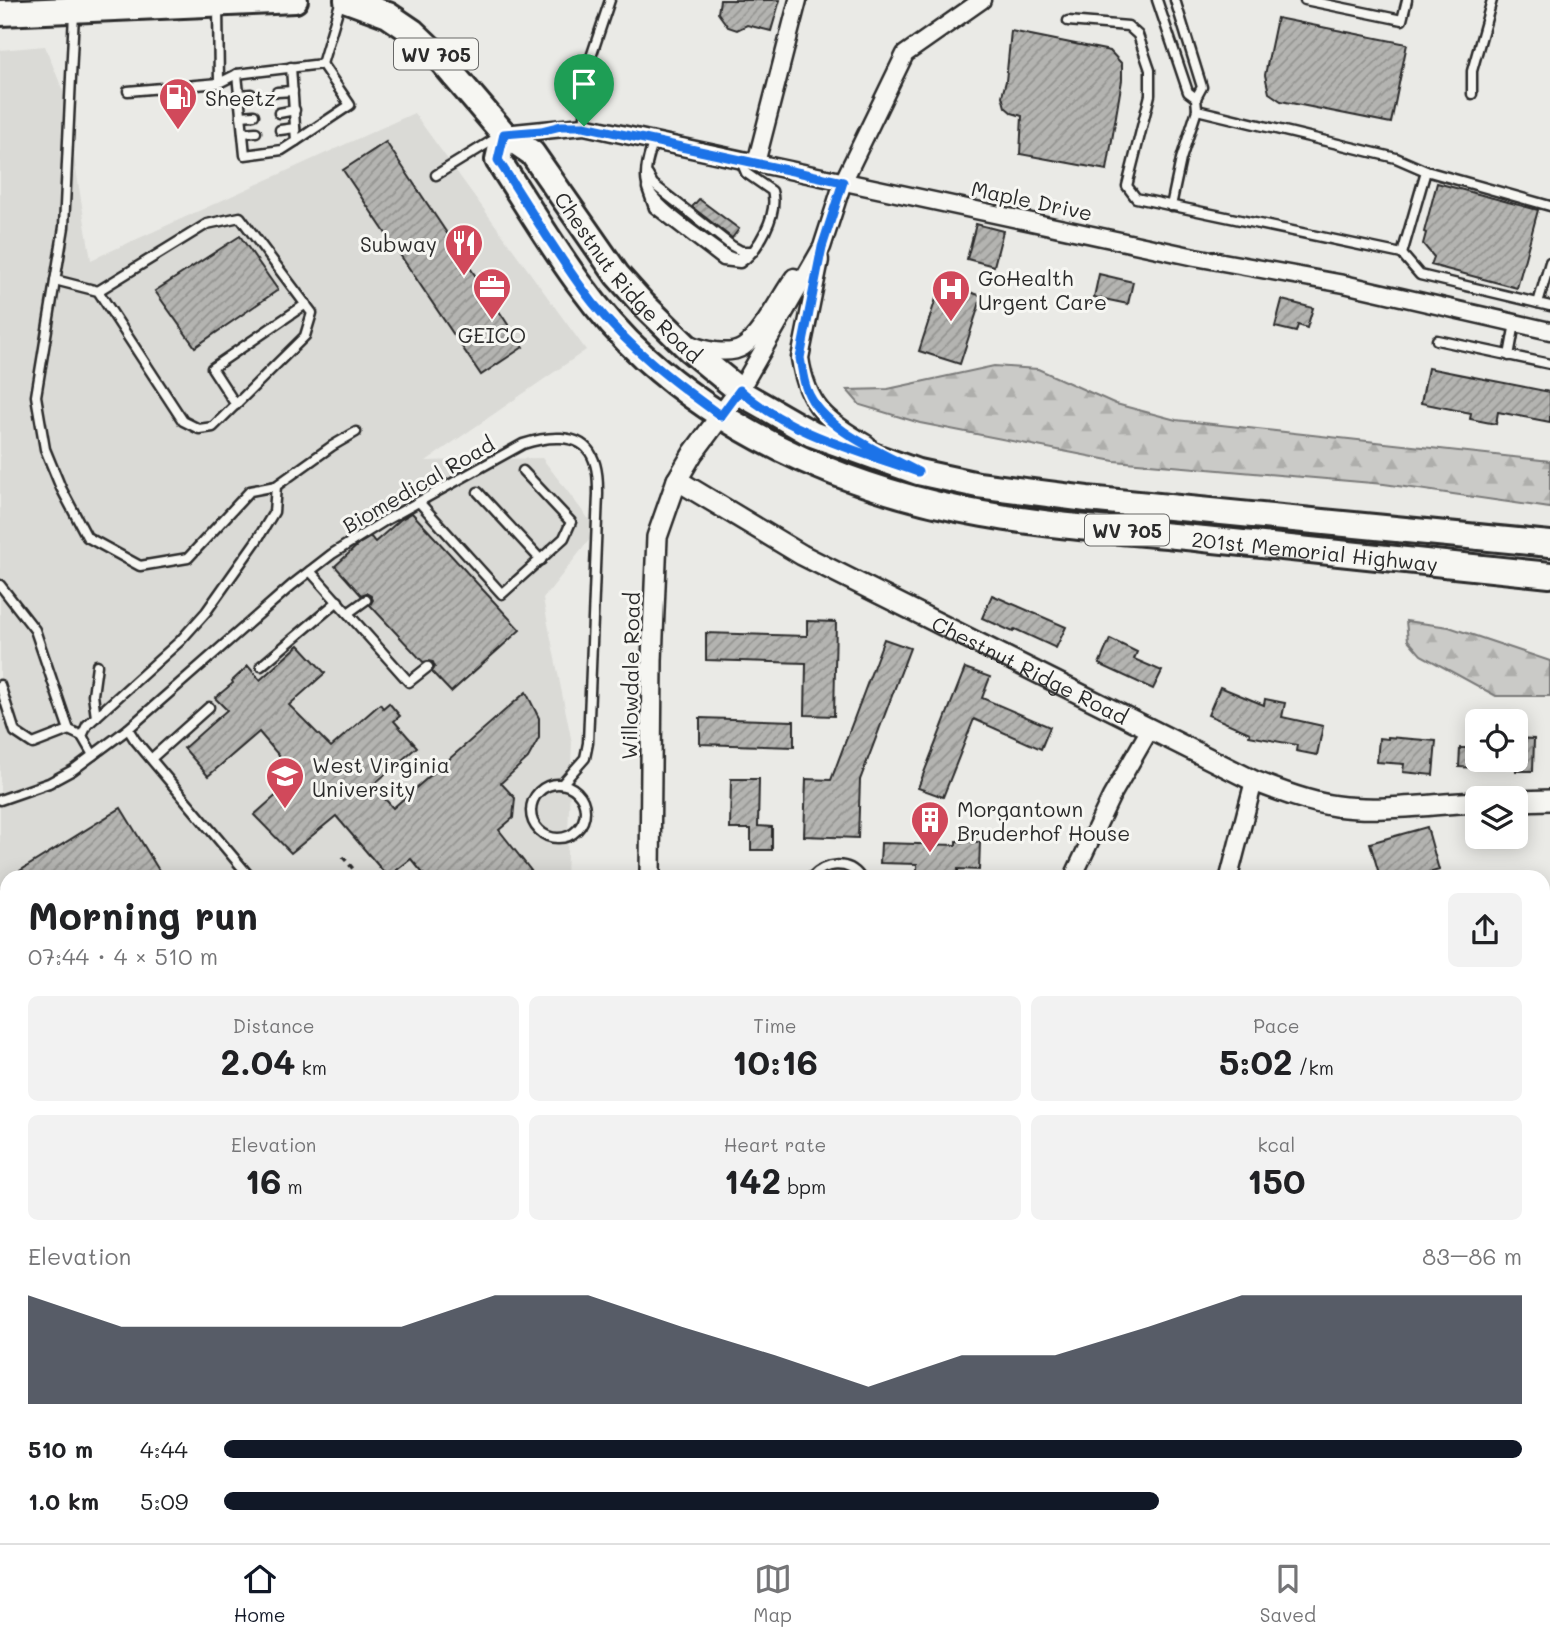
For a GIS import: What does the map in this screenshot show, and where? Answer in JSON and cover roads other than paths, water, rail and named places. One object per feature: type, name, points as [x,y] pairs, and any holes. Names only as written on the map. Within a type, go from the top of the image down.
[{"type":"main road","points":[[0,13],[295,0]]},
{"type":"main road","name":"Chestnut Ridge Road","points":[[347,0],[388,15],[434,51],[504,134],[532,153],[617,275],[677,337],[740,390]]},
{"type":"main road","name":"Chestnut Ridge Road","points":[[504,134],[498,160],[594,303],[642,355],[681,388],[721,416]]},
{"type":"main road","name":"201st Memorial Highway","points":[[740,390],[769,411],[812,434],[918,472],[978,485],[1087,499],[1550,544]]},
{"type":"main road","name":"201st Memorial Highway","points":[[721,416],[780,449],[825,469],[881,489],[985,514],[1550,575]]},
{"type":"street","points":[[756,163],[798,0]]},
{"type":"street","points":[[918,472],[841,429],[819,410],[807,391],[800,358],[822,247],[843,182],[905,54],[982,0]]},
{"type":"street","name":"Maple Drive","points":[[504,134],[584,126],[1195,257],[1344,284],[1550,331]]},
{"type":"street","points":[[677,337],[715,351],[730,352],[742,348],[756,334],[794,278],[822,247]]},
{"type":"street","points":[[677,480],[693,453],[740,390],[822,247]]},
{"type":"street","name":"Chestnut Ridge Road","points":[[677,480],[802,555],[1254,781],[1309,800],[1337,806],[1465,803]]},
{"type":"street","name":"Willowdale Road","points":[[650,870],[652,660],[657,537],[677,480]]},
{"type":"street","points":[[1076,870],[1111,797],[1150,729]]},
{"type":"street","points":[[1231,870],[1254,781]]},
{"type":"street","points":[[1528,801],[1550,800]]},
{"type":"lane","points":[[322,64],[341,0]]},
{"type":"lane","points":[[584,126],[591,57],[610,0]]},
{"type":"lane","points":[[1157,0],[1188,92],[1196,98]]},
{"type":"lane","points":[[1171,206],[1181,159],[1197,110],[1196,98],[1202,87],[1174,0]]},
{"type":"lane","points":[[1305,0],[1402,20],[1407,0]]},
{"type":"lane","points":[[1359,11],[1362,0]]},
{"type":"lane","points":[[1472,94],[1472,71],[1492,0]]},
{"type":"lane","points":[[218,2],[219,83]]},
{"type":"lane","points":[[74,10],[64,227],[36,396],[45,449],[61,488],[87,537],[141,566],[188,558],[250,491],[276,486],[356,432]]},
{"type":"lane","points":[[1068,21],[1128,26],[1138,35],[1150,70],[1150,95],[1127,186],[1136,198],[1402,254],[1412,269],[1420,275],[1550,306]]},
{"type":"lane","points":[[128,91],[219,83],[237,74],[322,64]]},
{"type":"lane","points":[[237,74],[245,155],[282,150],[350,105],[322,64]]},
{"type":"lane","points":[[291,67],[296,141]]},
{"type":"lane","points":[[277,92],[293,91]]},
{"type":"lane","points":[[239,95],[251,94]]},
{"type":"lane","points":[[279,113],[295,110]]},
{"type":"lane","points":[[1197,110],[1396,158],[1426,171],[1550,206]]},
{"type":"lane","points":[[241,116],[254,115]]},
{"type":"lane","points":[[281,130],[295,128]]},
{"type":"lane","points":[[243,133],[256,132]]},
{"type":"lane","points":[[436,175],[504,134]]},
{"type":"lane","points":[[654,141],[647,163],[647,188],[658,202],[726,255],[734,258],[751,254],[774,207],[772,191],[746,173],[740,159]]},
{"type":"lane","points":[[1402,254],[1426,171]]},
{"type":"lane","points":[[647,174],[653,184],[732,246],[751,254]]},
{"type":"lane","points":[[55,281],[98,291],[183,421],[199,429],[213,427],[305,336],[312,313],[240,217],[207,223],[98,291]]},
{"type":"lane","points":[[1538,303],[1550,262]]},
{"type":"lane","points":[[236,405],[212,368],[306,303]]},
{"type":"lane","points":[[1509,356],[1515,323]]},
{"type":"lane","points":[[1437,340],[1550,364]]},
{"type":"lane","name":"Biomedical Road","points":[[0,800],[49,783],[93,755],[128,729],[332,554],[523,444],[543,437],[563,438],[579,443],[592,454],[597,471],[587,743],[585,758],[562,785]]},
{"type":"lane","points":[[419,502],[502,594],[564,538],[571,522],[523,471]]},
{"type":"lane","points":[[82,736],[96,717],[180,641],[206,612],[274,512],[276,486]]},
{"type":"lane","points":[[478,492],[541,559]]},
{"type":"lane","points":[[310,571],[409,682],[428,667]]},
{"type":"lane","points":[[0,585],[36,630],[69,730]]},
{"type":"lane","points":[[348,613],[366,600]]},
{"type":"lane","points":[[261,666],[338,601]]},
{"type":"lane","points":[[96,717],[93,695],[97,665]]},
{"type":"lane","points":[[0,685],[15,732],[33,744],[69,730],[82,736],[93,755]]},
{"type":"lane","points":[[152,758],[209,707]]},
{"type":"lane","points":[[128,729],[244,870]]},
{"type":"lane","points":[[562,785],[578,793],[585,808],[584,817],[580,825],[567,836],[550,836],[536,826],[532,818],[533,800],[545,787],[562,785]]},
{"type":"lane","points":[[818,870],[843,865],[855,870]]},
{"type":"place","name":"Sheetz","points":[[178,131]]},
{"type":"place","name":"Subway","points":[[464,277]]},
{"type":"place","name":"GEICO","points":[[492,321]]},
{"type":"place","name":"GoHealth Urgent Care","points":[[951,323]]},
{"type":"place","name":"West Virginia University","points":[[285,810]]},
{"type":"place","name":"Morgantown Bruderhof House","points":[[930,854]]}]
